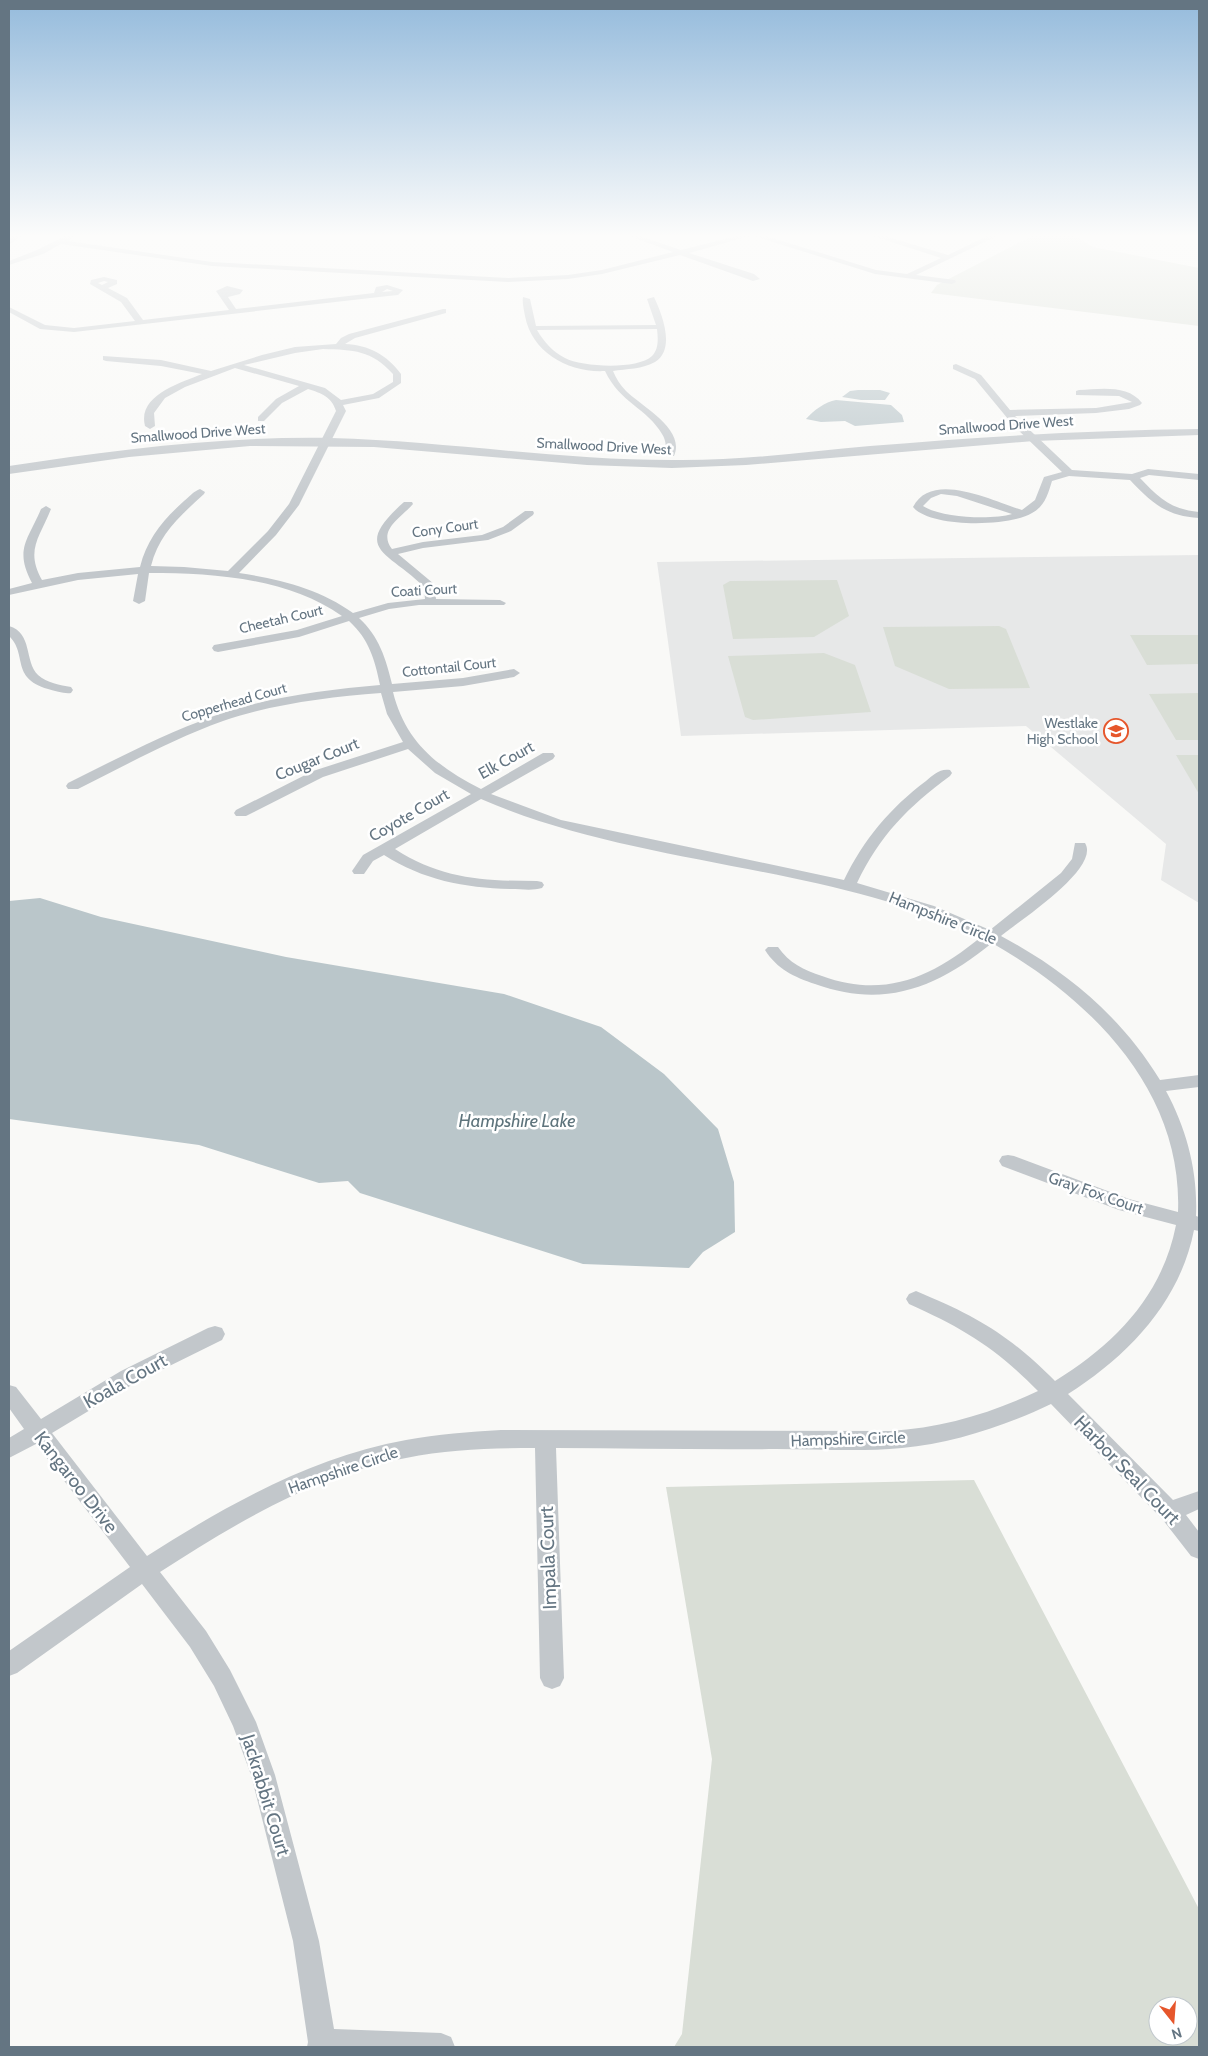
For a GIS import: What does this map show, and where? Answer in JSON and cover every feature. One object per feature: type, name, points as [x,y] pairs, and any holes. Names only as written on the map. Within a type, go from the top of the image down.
[{"type":"street","points":[[338,347],[344,340],[366,332]]},
{"type":"street","points":[[534,332],[542,344],[560,360],[576,366],[608,369],[633,365],[655,358],[660,350],[660,332]]},
{"type":"street","points":[[150,426],[149,412],[156,401],[170,392],[210,373],[271,354],[338,347],[362,350],[376,354],[397,374],[398,381],[391,388],[376,396],[339,403]]},
{"type":"street","points":[[106,358],[173,364],[210,373]]},
{"type":"street","points":[[232,573],[272,533],[294,505],[330,437],[341,411],[339,403],[328,393],[234,365]]},
{"type":"street","points":[[956,367],[978,377],[1020,427],[1069,472]]},
{"type":"street","points":[[608,369],[622,392],[660,424],[671,444],[670,454]]},
{"type":"street","points":[[261,420],[279,401],[306,386]]},
{"type":"street","points":[[1008,413],[1112,410],[1133,406],[1137,403],[1133,398],[1120,394],[1079,392]]},
{"type":"street","name":"Smallwood Drive West","points":[[9,470],[178,447],[382,434],[569,450],[670,454],[752,450],[1020,427],[1117,422],[1199,422]]},
{"type":"street","name":"Smallwood Drive West","points":[[9,460],[184,436],[270,432],[569,461],[680,464],[766,460],[1030,437],[1199,432]]},
{"type":"street","points":[[1022,514],[953,492],[932,493],[921,501],[918,506],[920,510],[927,513],[978,522],[1000,520],[1022,514],[1029,511],[1040,501],[1048,479],[1054,475],[1069,472],[1133,477],[1148,472],[1199,476]]},
{"type":"street","points":[[1133,477],[1163,507],[1180,514],[1199,515]]},
{"type":"street","points":[[139,601],[145,570],[153,545],[158,537],[200,492]]},
{"type":"street","points":[[408,504],[388,522],[382,531],[382,544],[389,553],[430,586],[432,602]]},
{"type":"street","points":[[38,584],[28,567],[26,558],[29,546],[46,509]]},
{"type":"street","name":"Cony Court","points":[[389,553],[423,545],[489,536],[507,528],[529,513]]},
{"type":"street","name":"Hampshire Circle","points":[[9,592],[38,584],[98,574],[145,570],[232,573],[298,590],[324,600],[350,616],[364,630],[374,644],[381,663],[394,717],[410,744],[445,773],[481,794],[511,807],[558,823],[849,885],[916,904],[991,936],[1038,964],[1105,1018],[1156,1086],[1173,1124],[1182,1158],[1193,1223],[1168,1278],[1133,1330],[1113,1350],[1082,1375],[1053,1393],[1024,1407],[965,1426],[904,1439],[750,1441],[545,1439],[447,1442],[403,1449],[362,1460],[304,1482],[246,1508],[193,1538],[144,1570],[9,1665]]},
{"type":"street","name":"Coati Court","points":[[350,616],[388,606],[432,602],[500,603]]},
{"type":"street","name":"Cheetah Court","points":[[218,648],[299,633],[350,616]]},
{"type":"street","points":[[9,630],[23,645],[26,664],[33,676],[46,685],[67,690]]},
{"type":"street","name":"Cottontail Court","points":[[386,688],[463,682],[514,673]]},
{"type":"street","name":"Copperhead Court","points":[[73,786],[163,740],[220,718],[304,697],[386,688]]},
{"type":"street","name":"Cougar Court","points":[[241,813],[318,774],[410,744]]},
{"type":"street","name":"Elk Court","points":[[481,794],[548,756]]},
{"type":"street","points":[[849,885],[866,850],[882,828],[904,806],[945,774]]},
{"type":"street","name":"Coyote Court","points":[[359,871],[368,858],[481,794]]},
{"type":"street","points":[[773,950],[784,966],[825,983],[852,990],[878,991],[910,985],[932,977],[991,936],[1068,873],[1080,858],[1080,846]]},
{"type":"street","points":[[384,848],[418,868],[445,878],[488,884],[537,884]]},
{"type":"street","points":[[1156,1086],[1199,1081]]},
{"type":"street","name":"Gray Fox Court","points":[[1008,1160],[1125,1206],[1193,1223]]},
{"type":"street","name":"Harbor Seal Court","points":[[916,1299],[948,1313],[1000,1342],[1053,1393],[1171,1514],[1199,1549]]},
{"type":"street","name":"Koala Court","points":[[9,1448],[128,1377],[215,1334]]},
{"type":"street","name":"Kangaroo Drive","points":[[9,1393],[144,1570]]},
{"type":"street","name":"Impala Court","points":[[545,1439],[552,1678]]},
{"type":"street","points":[[1171,1514],[1182,1506],[1199,1500]]},
{"type":"street","name":"Jackrabbit Court","points":[[144,1570],[170,1600],[198,1639],[222,1678],[244,1722],[263,1775],[306,1941],[321,2044]]},
{"type":"street","points":[[321,2044],[441,2047]]},
{"type":"shaded area","name":"Westlake High School","points":[[1199,555],[1199,903],[1161,880],[1166,844],[1026,726],[681,736],[657,562]]},
{"type":"shaded area","points":[[837,580],[849,616],[814,637],[733,639],[723,585],[730,581]]},
{"type":"shaded area","points":[[999,626],[1006,629],[1030,688],[949,689],[895,666],[883,627]]},
{"type":"shaded area","points":[[1130,635],[1199,635],[1199,664],[1147,665]]},
{"type":"shaded area","points":[[824,653],[855,665],[871,712],[753,720],[745,717],[728,656]]},
{"type":"shaded area","points":[[1199,693],[1199,740],[1176,740],[1149,694]]},
{"type":"shaded area","points":[[1176,755],[1199,755],[1199,794]]},
{"type":"shaded area","points":[[974,1480],[1199,1909],[1199,2047],[674,2047],[682,2034],[712,1759],[666,1487]]},
{"type":"water","points":[[880,390],[890,393],[885,400],[861,400],[842,397],[850,391]]},
{"type":"water","points":[[836,400],[891,405],[902,415],[904,422],[855,426],[845,421],[821,422],[806,419],[820,407]]},
{"type":"water","name":"Hampshire Lake","points":[[40,898],[101,917],[286,957],[504,994],[601,1027],[664,1074],[718,1129],[734,1182],[735,1232],[703,1252],[689,1268],[583,1264],[360,1193],[348,1181],[319,1183],[199,1145],[9,1119],[9,901]]},
{"type":"place","name":"Westlake High School","points":[[1116,731]]}]
